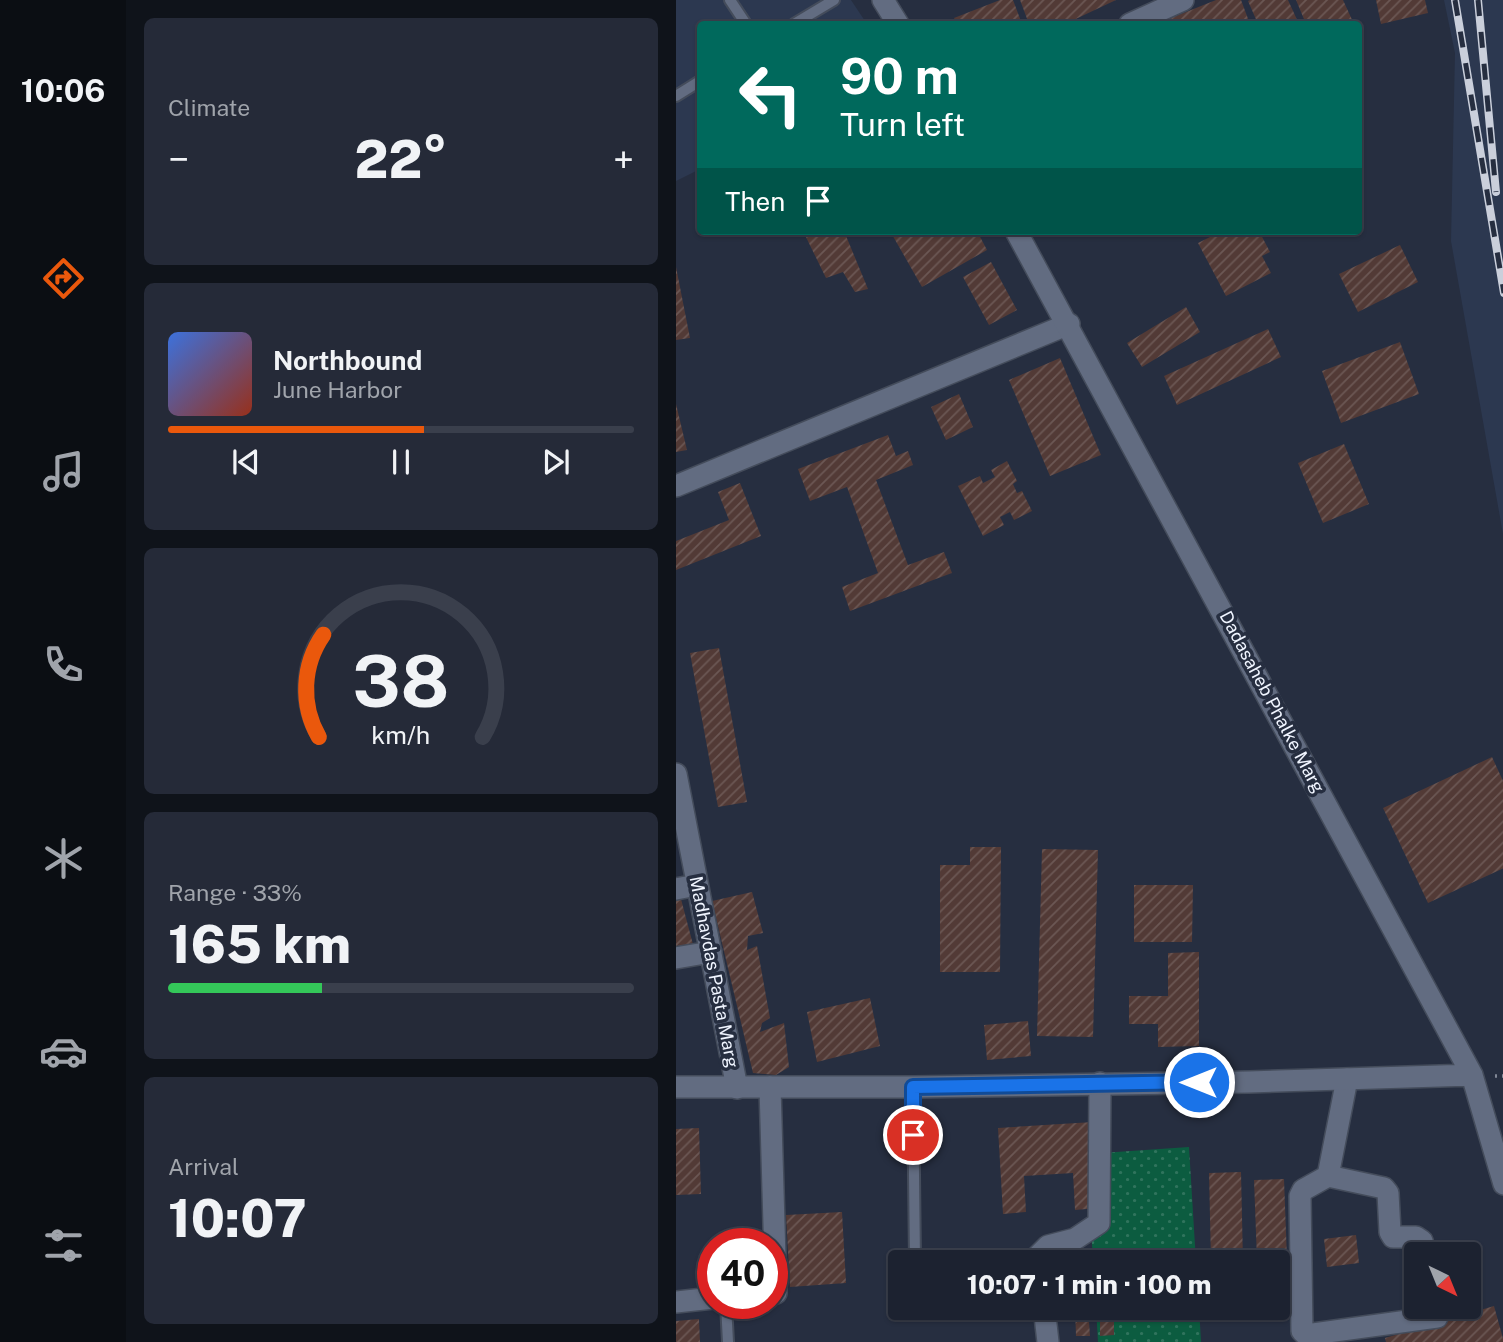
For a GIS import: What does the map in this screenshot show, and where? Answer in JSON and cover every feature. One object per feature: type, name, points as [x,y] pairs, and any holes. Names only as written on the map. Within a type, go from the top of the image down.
[{"type":"street","points":[[883,0],[896,21]]},
{"type":"street","points":[[1137,21],[1183,0]]},
{"type":"street","name":"Dadasaheb Phalke Marg","points":[[1018,235],[1069,324],[1472,1075],[1504,1184]]},
{"type":"street","points":[[676,486],[1069,324]]},
{"type":"street","name":"Madhavdas Pasta Marg","points":[[676,774],[737,1087]]},
{"type":"street","points":[[676,889],[698,885]]},
{"type":"street","points":[[676,958],[710,952]]},
{"type":"street","points":[[676,1087],[913,1087],[1472,1075]]},
{"type":"street","points":[[1328,1176],[1347,1079]]},
{"type":"street","points":[[1044,1250],[1048,1246],[1075,1239],[1099,1223],[1100,1083]]},
{"type":"street","points":[[770,1087],[774,1228]]},
{"type":"street","points":[[1415,1320],[1307,1335],[1302,1331],[1300,1196],[1303,1190],[1328,1176],[1384,1188],[1388,1193],[1390,1232],[1393,1237],[1416,1237],[1422,1242]]},
{"type":"street","points":[[676,1302],[697,1300]]},
{"type":"street","points":[[1045,1320],[1048,1342]]},
{"type":"lane","points":[[730,0],[743,21]]},
{"type":"lane","points":[[799,21],[834,0]]},
{"type":"lane","points":[[676,96],[697,83]]},
{"type":"lane","points":[[913,1087],[915,1250]]},
{"type":"lane","points":[[727,1319],[728,1342]]},
{"type":"shaded area","points":[[676,0],[851,0],[865,21],[697,21],[697,170],[676,181]]},
{"type":"shaded area","points":[[1444,0],[1503,0],[1503,534],[1451,241],[1455,53]]},
{"type":"green space","points":[[1189,1147],[1195,1250],[1092,1250],[1087,1154]]},
{"type":"green space","points":[[1097,1320],[1200,1320],[1201,1342],[1098,1342]]},
{"type":"building","points":[[1000,0],[1013,0],[1021,21],[956,21],[954,18]]},
{"type":"building","points":[[1020,0],[1116,0],[1071,21],[1028,21]]},
{"type":"building","points":[[1216,0],[1241,0],[1249,21],[1172,21],[1171,18]]},
{"type":"building","points":[[1288,0],[1298,21],[1257,21],[1248,1]]},
{"type":"building","points":[[1296,0],[1343,0],[1353,21],[1305,21]]},
{"type":"building","points":[[1376,0],[1425,0],[1428,13],[1381,24]]},
{"type":"building","points":[[805,235],[846,235],[868,289],[855,292],[843,272],[826,278]]},
{"type":"building","points":[[892,235],[979,235],[987,250],[922,287]]},
{"type":"building","points":[[1214,235],[1261,235],[1270,252],[1262,256],[1271,273],[1226,296],[1198,243]]},
{"type":"building","points":[[1400,245],[1418,282],[1358,312],[1339,274]]},
{"type":"building","points":[[991,262],[1017,310],[989,325],[963,277]]},
{"type":"building","points":[[676,267],[690,338],[676,340]]},
{"type":"building","points":[[1186,307],[1200,332],[1142,367],[1127,343]]},
{"type":"building","points":[[1268,329],[1281,357],[1177,405],[1164,376]]},
{"type":"building","points":[[1400,342],[1419,394],[1341,423],[1322,371]]},
{"type":"building","points":[[1060,358],[1101,455],[1050,476],[1009,380]]},
{"type":"building","points":[[959,394],[973,427],[946,440],[931,407]]},
{"type":"building","points":[[676,404],[687,450],[676,452]]},
{"type":"building","points":[[888,435],[896,456],[908,451],[913,465],[876,480],[908,565],[944,552],[952,573],[850,611],[842,587],[878,573],[847,487],[810,501],[798,469]]},
{"type":"building","points":[[1344,444],[1369,504],[1323,523],[1298,463]]},
{"type":"building","points":[[1007,461],[1017,481],[1013,484],[1017,493],[1022,491],[1032,511],[1014,520],[1010,512],[1000,517],[1004,525],[983,536],[958,486],[980,476],[983,483],[995,477],[991,470]]},
{"type":"building","points":[[740,483],[761,536],[676,570],[676,541],[729,520],[718,492]]},
{"type":"building","points":[[719,648],[747,802],[718,807],[690,653]]},
{"type":"building","points":[[1492,757],[1504,783],[1504,868],[1428,903],[1383,808]]},
{"type":"building","points":[[970,847],[1001,847],[1000,972],[940,972],[940,865],[970,865]]},
{"type":"building","points":[[1042,849],[1098,850],[1093,1037],[1037,1036]]},
{"type":"building","points":[[1134,885],[1193,885],[1192,942],[1134,942]]},
{"type":"building","points":[[752,892],[763,933],[748,936],[747,950],[757,946],[770,1018],[762,1023],[760,1032],[784,1023],[789,1067],[776,1075],[753,1073],[712,901]]},
{"type":"building","points":[[676,899],[681,899],[695,952],[676,954]]},
{"type":"building","points":[[1199,952],[1199,1046],[1158,1047],[1158,1024],[1129,1024],[1129,996],[1168,996],[1168,953]]},
{"type":"building","points":[[870,998],[880,1046],[817,1062],[807,1012]]},
{"type":"building","points":[[1028,1021],[1031,1056],[987,1060],[984,1025]]},
{"type":"building","points":[[1093,1122],[1098,1208],[1075,1210],[1073,1173],[1024,1176],[1026,1212],[1003,1214],[998,1128]]},
{"type":"building","points":[[699,1128],[701,1194],[676,1195],[676,1129]]},
{"type":"building","points":[[1241,1172],[1243,1250],[1211,1250],[1209,1173]]},
{"type":"building","points":[[1284,1179],[1287,1250],[1257,1250],[1254,1180]]},
{"type":"building","points":[[842,1212],[846,1283],[790,1287],[786,1215]]},
{"type":"building","points":[[1356,1235],[1359,1263],[1327,1267],[1324,1239]]},
{"type":"building","points":[[1494,1306],[1504,1342],[1386,1342],[1385,1338],[1446,1320],[1481,1320],[1481,1310]]},
{"type":"building","points":[[699,1319],[700,1342],[676,1342],[676,1321]]},
{"type":"building","points":[[1075,1320],[1114,1320],[1114,1335],[1100,1336],[1100,1321],[1089,1321],[1090,1336],[1076,1336]]},
{"type":"railway","points":[[1455,0],[1504,293]]},
{"type":"railway","points":[[1478,0],[1496,192]]},
{"type":"route","points":[[913,1135],[913,1087],[1199,1082]]}]
